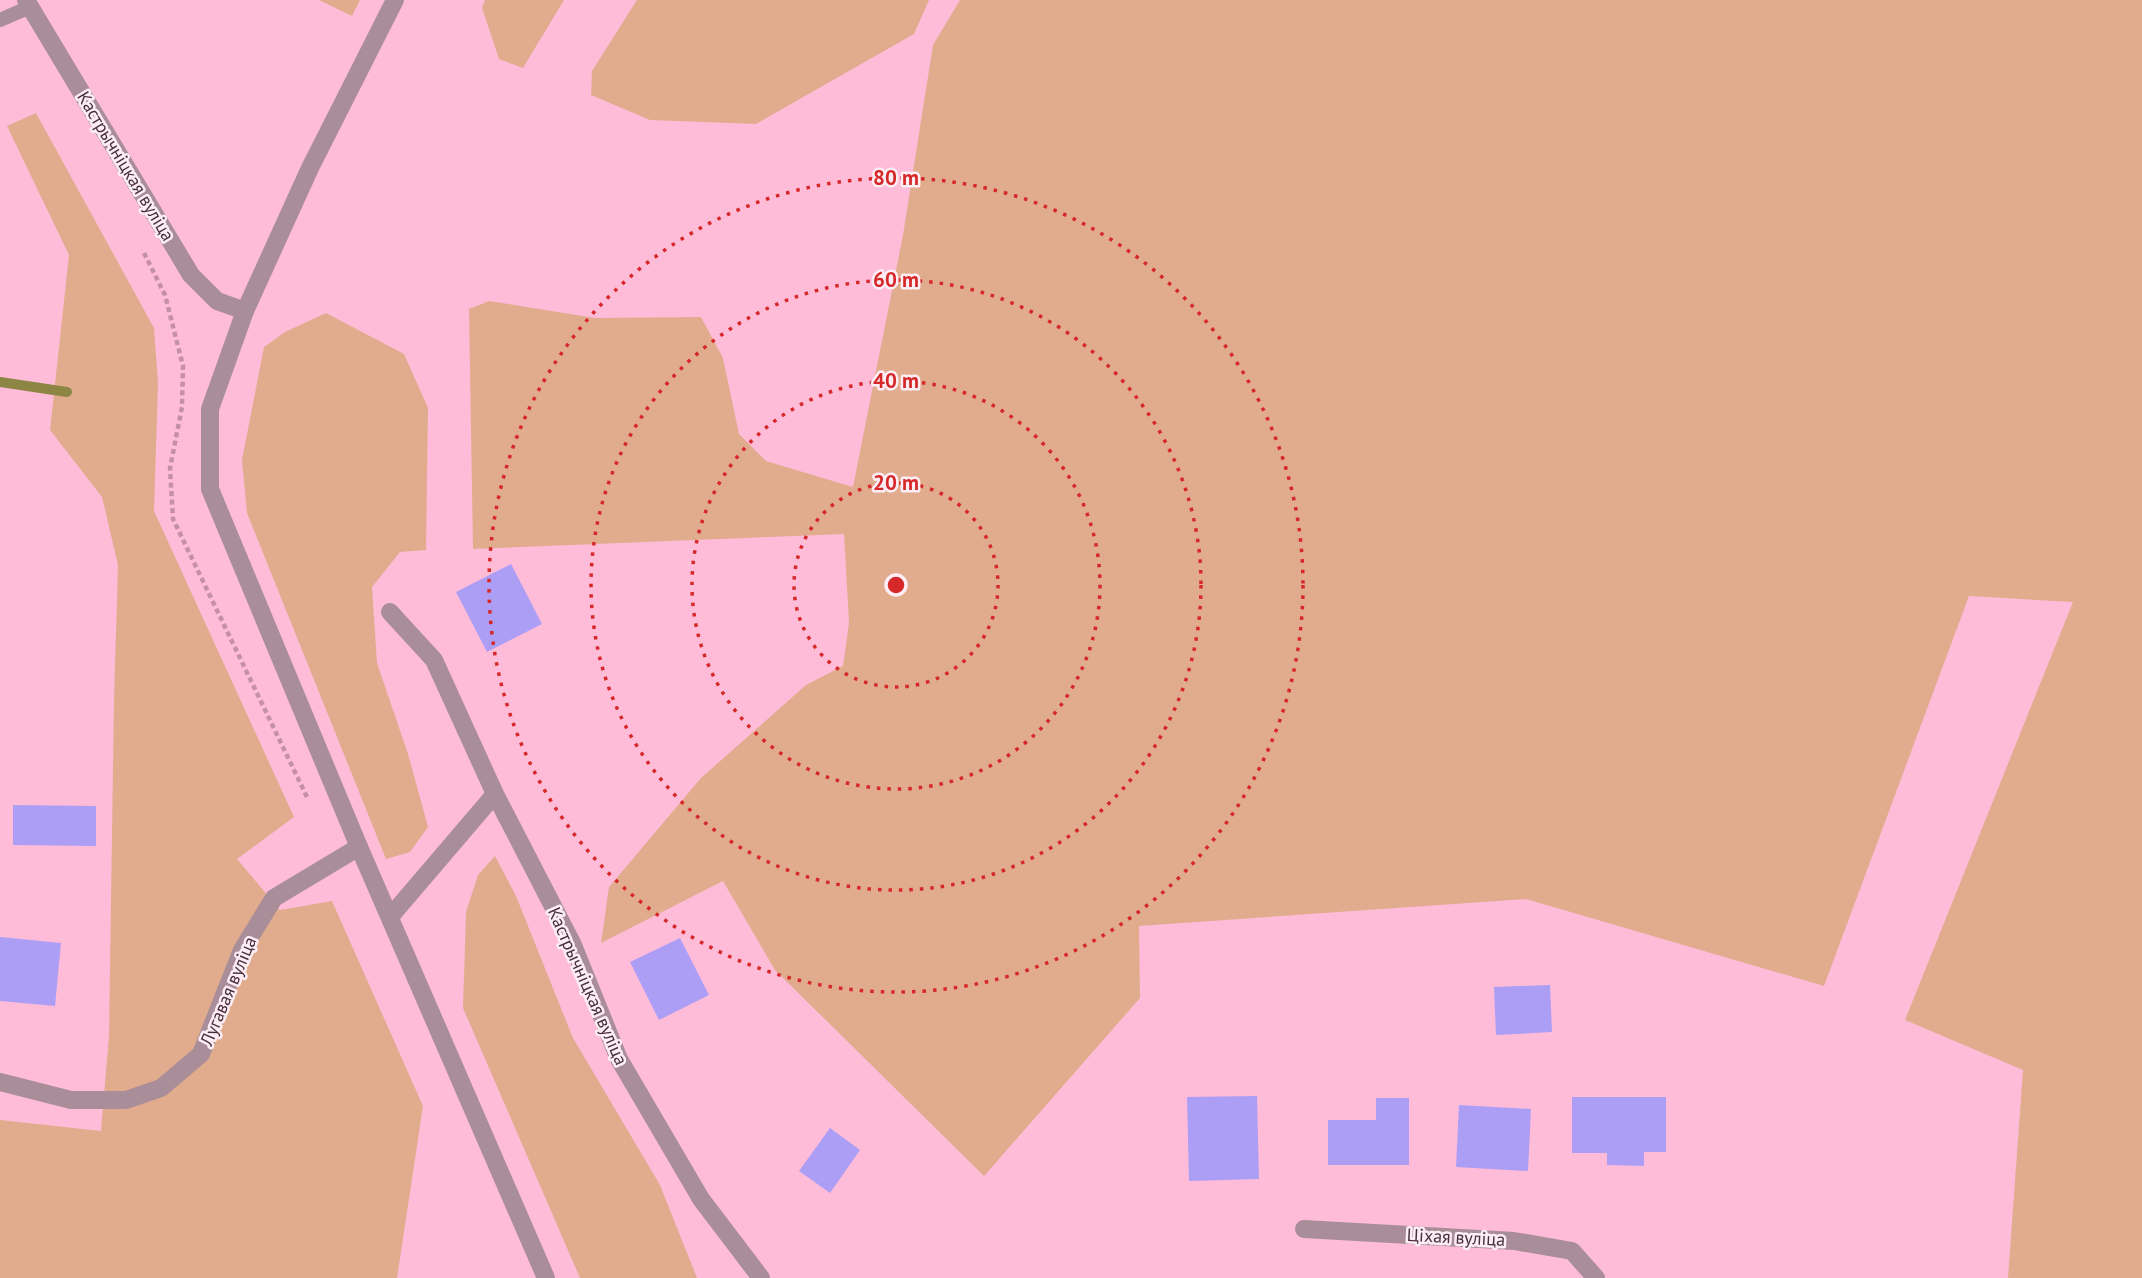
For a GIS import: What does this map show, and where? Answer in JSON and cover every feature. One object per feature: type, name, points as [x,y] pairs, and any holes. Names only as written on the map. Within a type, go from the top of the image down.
[{"type":"street","points":[[396,0],[310,168],[245,311],[210,409],[210,489],[359,847],[546,1278]]},
{"type":"street","name":"Кастрычніцкая вуліца","points":[[28,4],[191,275],[217,301],[245,311]]},
{"type":"street","name":"Кастрычніцкая вуліца","points":[[390,612],[434,660],[495,793],[573,945],[619,1059],[701,1199],[761,1278]]},
{"type":"street","points":[[390,917],[495,793]]},
{"type":"street","name":"Лугавая вуліца","points":[[0,1082],[71,1100],[126,1100],[161,1088],[201,1054],[242,950],[274,898],[359,847]]},
{"type":"street","name":"Ціхая вуліца","points":[[1304,1229],[1514,1241],[1572,1251],[1596,1278]]},
{"type":"lane","points":[[0,20],[28,4]]},
{"type":"shaded area","points":[[319,0],[360,0],[352,16]]},
{"type":"shaded area","points":[[485,0],[564,0],[523,68],[499,59],[482,8]]},
{"type":"shaded area","points":[[637,0],[929,0],[914,34],[756,124],[650,120],[591,95],[592,71]]},
{"type":"shaded area","points":[[960,0],[2142,0],[2142,1278],[2008,1278],[2023,1070],[1905,1020],[2073,602],[1969,596],[1824,986],[1526,899],[1139,926],[1140,998],[984,1176],[775,970],[723,881],[601,943],[609,887],[701,778],[806,685],[843,666],[849,623],[844,534],[473,549],[469,309],[489,301],[595,318],[701,317],[723,358],[739,434],[766,461],[853,487],[903,235],[933,45]]},
{"type":"shaded area","points":[[36,113],[154,328],[158,383],[154,511],[294,817],[237,859],[280,910],[332,901],[423,1106],[397,1278],[0,1278],[0,1120],[101,1131],[109,1036],[118,565],[102,497],[50,430],[69,255],[7,126]]},
{"type":"shaded area","points":[[326,313],[404,354],[428,408],[426,550],[400,552],[372,587],[377,663],[408,754],[428,827],[410,852],[386,859],[247,513],[242,460],[264,347],[285,332]]},
{"type":"shaded area","points":[[495,856],[516,896],[573,1038],[660,1185],[697,1278],[580,1278],[463,1008],[466,912],[478,875]]},
{"type":"building","points":[[511,564],[542,624],[487,652],[456,592]]},
{"type":"building","points":[[13,805],[96,806],[96,846],[13,845]]},
{"type":"building","points":[[0,937],[61,943],[55,1006],[0,1001]]},
{"type":"building","points":[[680,938],[709,995],[659,1020],[630,962]]},
{"type":"building","points":[[1550,985],[1552,1032],[1496,1035],[1494,987]]},
{"type":"building","points":[[1257,1096],[1259,1179],[1189,1181],[1187,1097]]},
{"type":"building","points":[[1572,1097],[1666,1097],[1666,1152],[1644,1152],[1644,1166],[1607,1165],[1607,1153],[1572,1153]]},
{"type":"building","points":[[1376,1098],[1409,1098],[1409,1165],[1328,1165],[1328,1120],[1376,1120]]},
{"type":"building","points":[[1459,1105],[1531,1109],[1528,1171],[1456,1167]]},
{"type":"building","points":[[830,1128],[860,1150],[830,1193],[799,1171]]},
{"type":"waterway","points":[[0,382],[67,392]]}]
